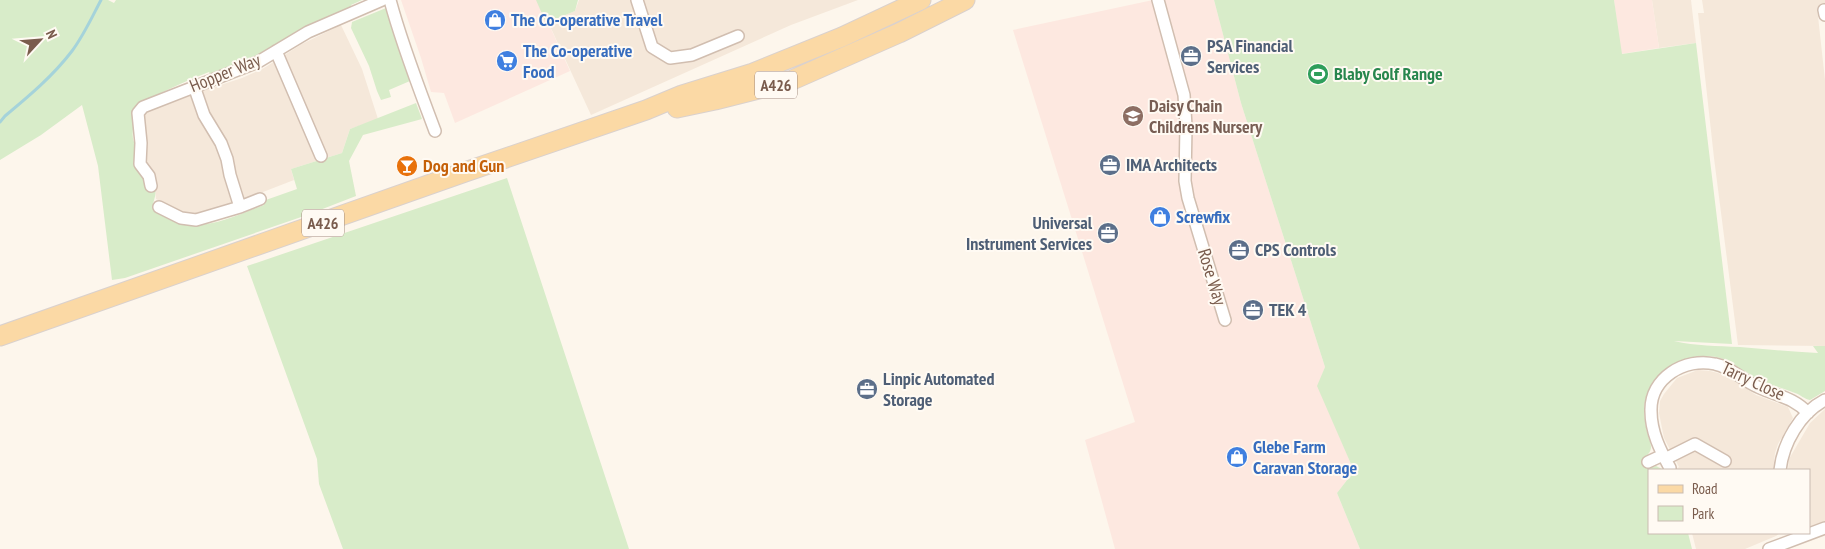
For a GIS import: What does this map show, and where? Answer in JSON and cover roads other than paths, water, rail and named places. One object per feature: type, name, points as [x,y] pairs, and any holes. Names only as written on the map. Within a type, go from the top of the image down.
[{"type":"main road","name":"A426","points":[[0,336],[646,110],[682,95],[753,73],[842,37],[921,0]]},
{"type":"main road","name":"A426","points":[[646,110],[681,108],[790,81],[899,33],[965,0]]},
{"type":"street","name":"Hopper Way","points":[[151,186],[149,176],[140,164],[141,143],[138,113],[143,107],[258,62],[308,32],[382,0]]},
{"type":"street","points":[[390,0],[400,40],[435,131]]},
{"type":"street","points":[[637,0],[652,47],[670,58],[692,56],[721,36],[738,36]]},
{"type":"street","name":"Rose Way","points":[[1158,0],[1184,95],[1186,126],[1185,181],[1188,198],[1225,320]]},
{"type":"street","points":[[1824,10],[1825,15]]},
{"type":"street","points":[[276,51],[321,156]]},
{"type":"street","points":[[194,86],[204,116],[221,142],[240,207]]},
{"type":"street","points":[[159,206],[181,218],[196,220],[260,199]]},
{"type":"street","name":"Tarry Close","points":[[1666,460],[1653,428],[1651,402],[1664,378],[1681,366],[1704,362],[1725,367],[1756,387],[1800,404],[1808,413]]},
{"type":"street","points":[[1780,469],[1784,449],[1808,413],[1825,400]]},
{"type":"street","points":[[1648,462],[1666,460],[1695,444],[1724,461]]},
{"type":"street","points":[[1810,532],[1825,528]]},
{"type":"street","points":[[1769,549],[1792,536]]},
{"type":"waterway","points":[[0,122],[65,60],[88,26],[101,0]]},
{"type":"place","name":"The Co-operative Travel","points":[[495,20]]},
{"type":"place","name":"PSA Financial Services","points":[[1191,56]]},
{"type":"place","name":"The Co-operative Food","points":[[507,61]]},
{"type":"place","name":"Blaby Golf Range","points":[[1318,74]]},
{"type":"place","name":"Daisy Chain Childrens Nursery","points":[[1133,116]]},
{"type":"place","name":"IMA Architects","points":[[1110,165]]},
{"type":"place","name":"Dog and Gun","points":[[407,166]]},
{"type":"place","name":"Screwfix","points":[[1160,217]]},
{"type":"place","name":"Universal Instrument Services","points":[[1108,233]]},
{"type":"place","name":"CPS Controls","points":[[1239,250]]},
{"type":"place","name":"TEK 4","points":[[1253,310]]},
{"type":"place","name":"Linpic Automated Storage","points":[[867,389]]},
{"type":"place","name":"Glebe Farm Caravan Storage","points":[[1237,457]]}]
